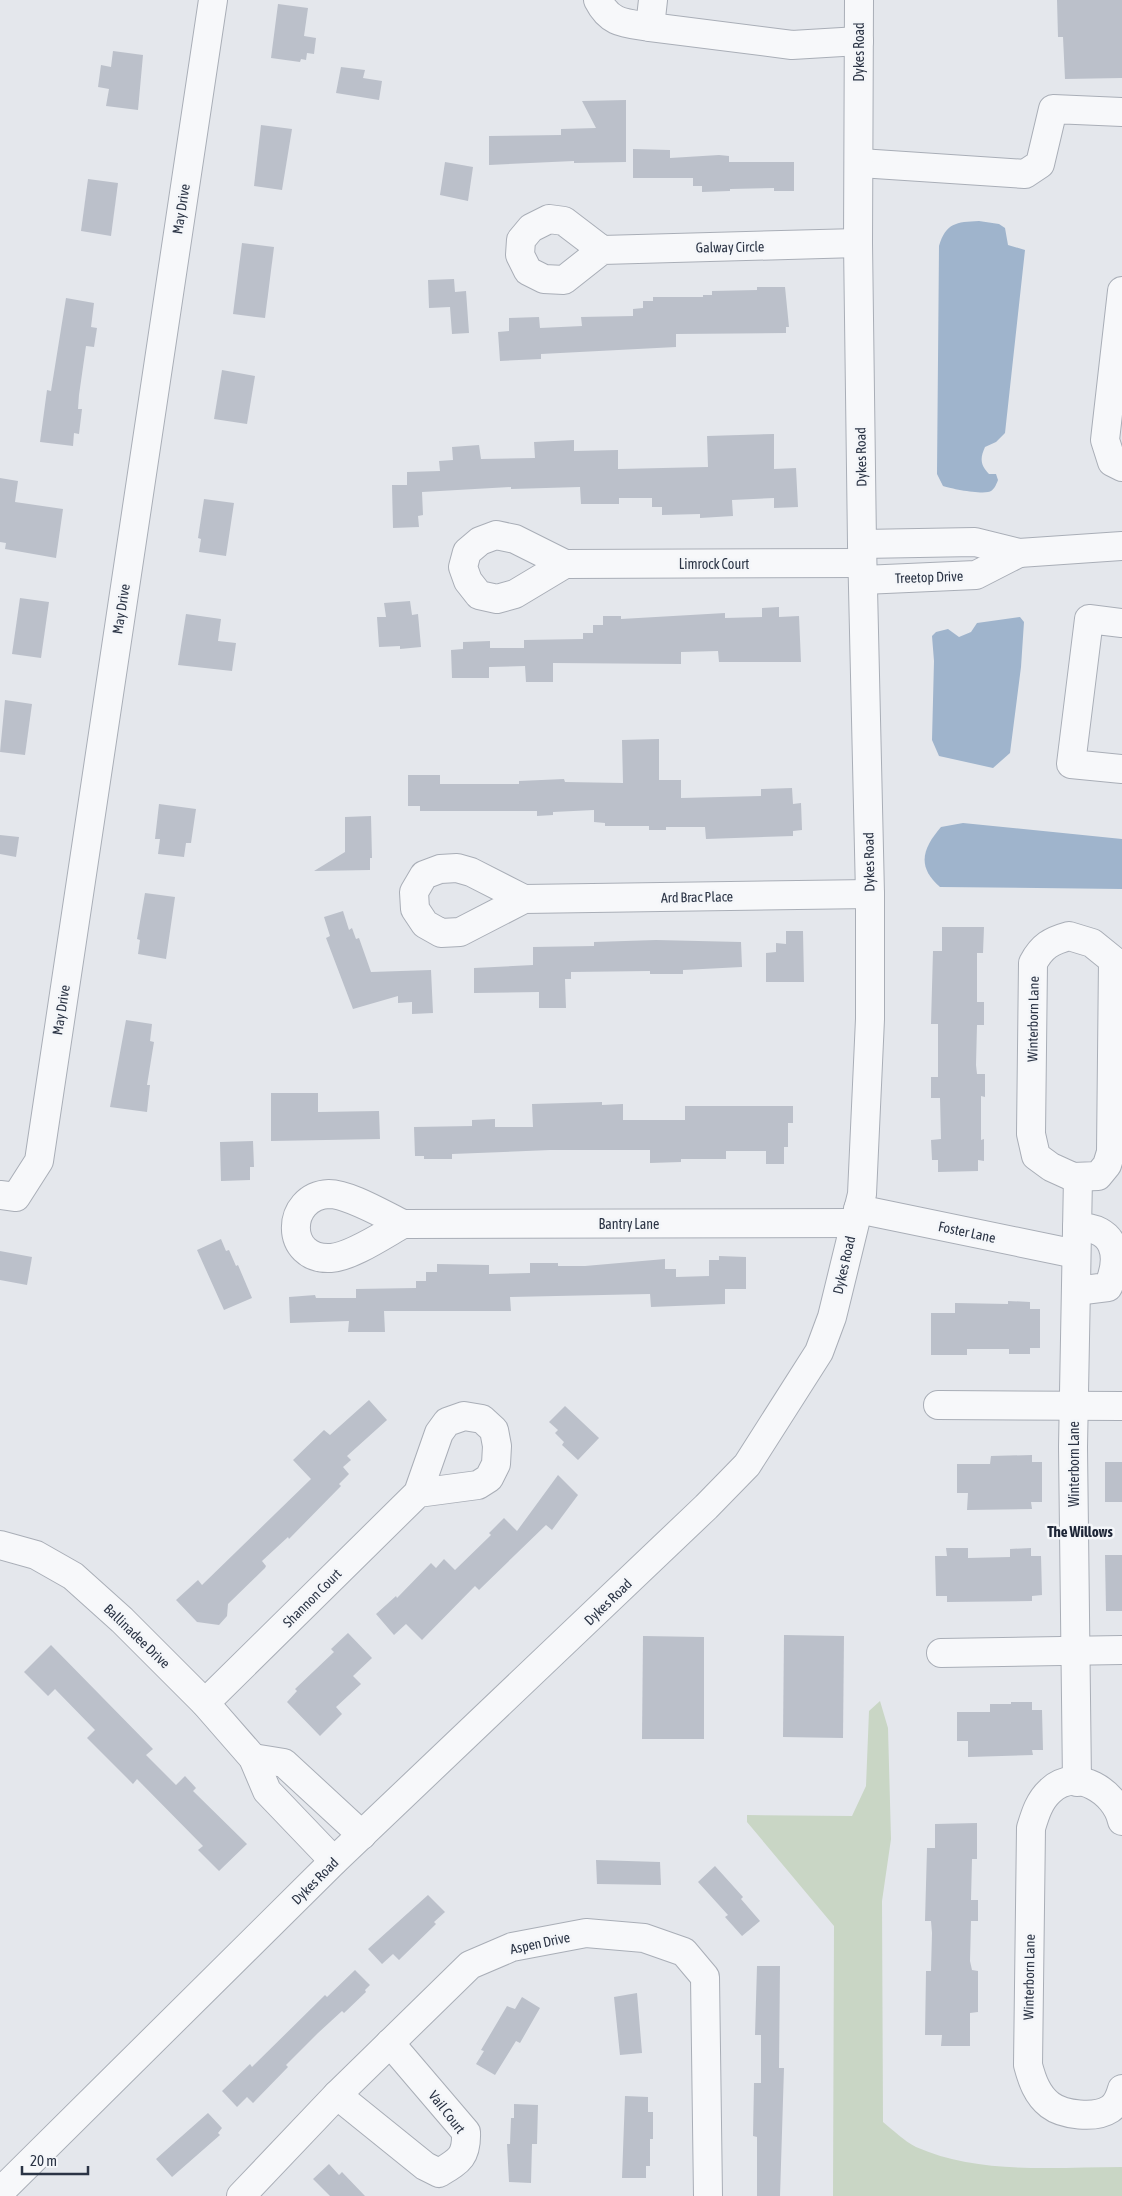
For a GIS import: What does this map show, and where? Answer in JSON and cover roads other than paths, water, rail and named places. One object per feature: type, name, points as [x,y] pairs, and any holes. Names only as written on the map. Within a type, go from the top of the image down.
[{"type":"street","name":"May Drive","points":[[0,1195],[16,1197],[39,1161],[213,0]]},
{"type":"street","points":[[598,0],[604,12],[616,21],[650,27],[792,46],[859,41]]},
{"type":"street","points":[[650,27],[654,0]]},
{"type":"street","name":"Dykes Road","points":[[0,2192],[334,1861],[657,1555],[747,1465],[819,1352],[832,1317],[862,1194],[870,1019],[870,894],[858,244],[860,163],[859,0]]},
{"type":"street","points":[[860,163],[1026,174],[1040,164],[1053,109],[1122,112]]},
{"type":"street","name":"Galway Circle","points":[[602,250],[858,244]]},
{"type":"street","points":[[1122,292],[1105,440],[1112,462],[1122,468]]},
{"type":"street","name":"Treetop Drive","points":[[863,562],[975,542],[1019,553],[1122,546]]},
{"type":"street","name":"Treetop Drive","points":[[863,562],[976,575],[1019,553]]},
{"type":"street","name":"Limrock Court","points":[[564,564],[863,562]]},
{"type":"street","points":[[1122,623],[1089,619],[1070,764],[1122,770]]},
{"type":"street","name":"Ard Brac Place","points":[[524,899],[870,894]]},
{"type":"street","name":"Winterborn Lane","points":[[1069,936],[1092,942],[1113,960],[1111,1152],[1108,1165],[1098,1176],[1078,1177],[1073,1177],[1051,1167],[1036,1156],[1031,1134],[1034,963],[1040,949],[1053,940],[1069,936]]},
{"type":"street","name":"Winterborn Lane","points":[[1078,1177],[1074,1406],[1077,1782],[1062,1782],[1050,1791],[1038,1806],[1030,1828],[1028,2065],[1033,2083],[1040,2094],[1050,2106],[1066,2113],[1095,2114],[1110,2109],[1119,2097],[1122,2089]]},
{"type":"street","name":"Bantry Lane","points":[[403,1224],[856,1216]]},
{"type":"street","name":"Foster Lane","points":[[856,1216],[1076,1254]]},
{"type":"street","points":[[1076,1291],[1108,1287],[1116,1278],[1119,1256],[1111,1236],[1102,1230],[1077,1227]]},
{"type":"street","points":[[938,1405],[1122,1406]]},
{"type":"street","name":"Shannon Court","points":[[205,1703],[418,1493]]},
{"type":"street","name":"Ballinadee Drive","points":[[0,1545],[36,1555],[73,1576],[205,1703],[253,1758],[267,1791],[334,1861]]},
{"type":"street","points":[[941,1653],[1122,1650]]},
{"type":"street","points":[[253,1758],[284,1763],[362,1835]]},
{"type":"street","points":[[1077,1782],[1096,1786],[1111,1797],[1119,1808],[1122,1821]]},
{"type":"street","name":"Aspen Drive","points":[[241,2196],[337,2095],[470,1965],[512,1947],[586,1934],[644,1938],[684,1952],[705,1977],[708,2196]]},
{"type":"street","name":"Vail Court","points":[[337,2095],[425,2166],[439,2172],[459,2161],[466,2147],[466,2132],[390,2043]]},
{"type":"water","points":[[979,221],[999,224],[1005,228],[1008,245],[1025,250],[1005,433],[996,442],[985,447],[982,455],[982,464],[986,471],[989,474],[996,474],[998,480],[994,488],[988,492],[966,491],[943,486],[937,474],[939,246],[945,233],[953,225]]},
{"type":"water","points":[[1020,617],[1024,622],[1021,667],[1010,753],[993,768],[939,756],[932,740],[934,661],[932,636],[936,632],[948,629],[959,637],[971,632],[977,623]]},
{"type":"water","points":[[963,823],[1122,839],[1122,889],[940,887],[928,872],[925,864],[926,850],[941,827]]},
{"type":"district","name":"The Willows","points":[[1080,1531]]}]
